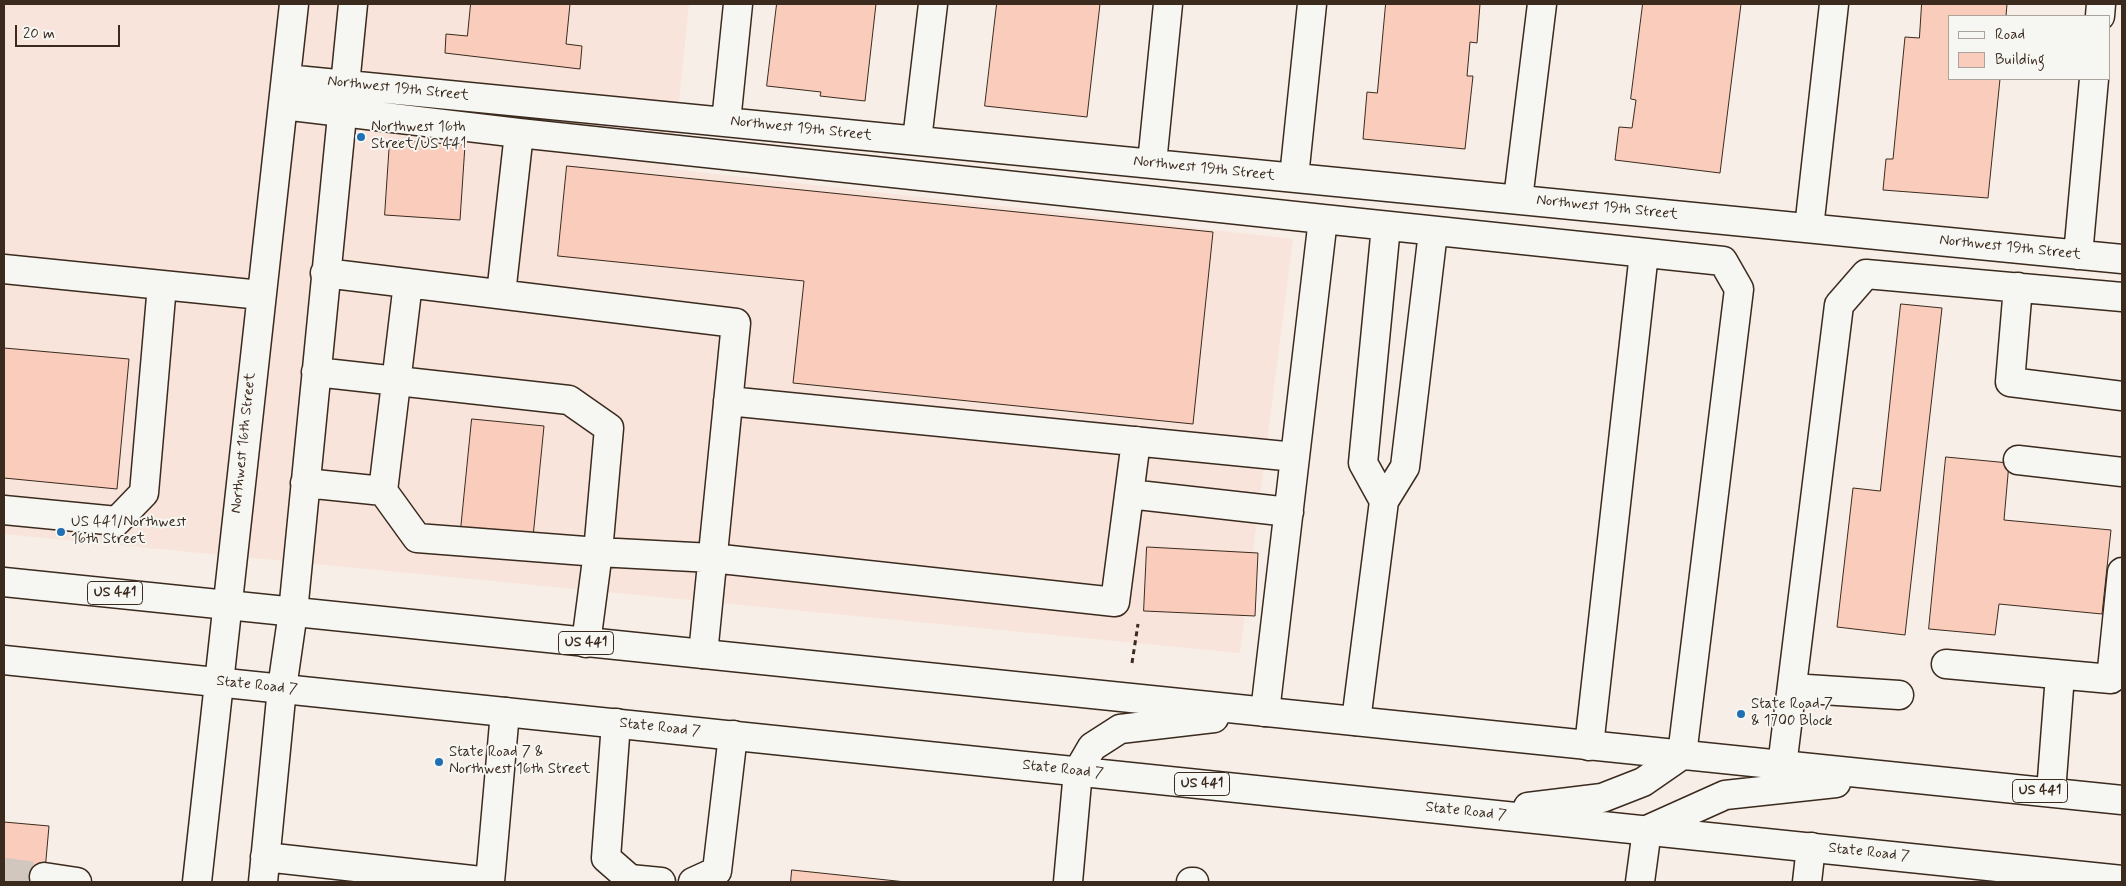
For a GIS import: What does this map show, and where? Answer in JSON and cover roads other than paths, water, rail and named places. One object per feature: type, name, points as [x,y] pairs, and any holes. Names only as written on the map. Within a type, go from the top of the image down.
[{"type":"main road","name":"Northwest 16th Street","points":[[197,882],[226,605],[294,4]]},
{"type":"main road","points":[[352,4],[293,612],[282,688],[264,870],[490,882],[505,712]]},
{"type":"main road","points":[[726,122],[738,4]]},
{"type":"main road","points":[[917,140],[933,4]]},
{"type":"main road","points":[[1152,164],[1168,4]]},
{"type":"main road","points":[[1294,177],[1312,4]]},
{"type":"main road","points":[[1518,200],[1542,4]]},
{"type":"main road","points":[[1809,228],[1834,4]]},
{"type":"main road","name":"Northwest 19th Street","points":[[286,79],[2122,259]]},
{"type":"main road","points":[[2078,254],[2094,80]]},
{"type":"main road","points":[[283,105],[1433,232],[1723,261],[1739,289],[1682,755],[1644,782],[1602,798],[1475,813]]},
{"type":"main road","points":[[501,294],[519,132]]},
{"type":"main road","points":[[1068,882],[1078,771],[1092,747],[1120,729],[1265,712],[1323,219]]},
{"type":"main road","points":[[1384,501],[1363,463],[1386,226]]},
{"type":"main road","points":[[1356,721],[1384,501],[1405,468],[1433,232]]},
{"type":"main road","points":[[1589,746],[1644,253]]},
{"type":"main road","points":[[4,269],[261,296]]},
{"type":"main road","points":[[325,273],[736,323],[703,654]]},
{"type":"main road","points":[[1782,766],[1839,305],[1866,274],[2122,297]]},
{"type":"main road","points":[[408,284],[383,491],[417,538],[598,552],[712,558],[1115,602],[1136,441]]},
{"type":"main road","points":[[4,510],[117,521],[144,493],[162,285]]},
{"type":"main road","points":[[2018,287],[2010,382],[2122,396]]},
{"type":"main road","points":[[316,372],[569,400],[609,428],[598,552],[586,642]]},
{"type":"main road","points":[[728,401],[1295,457]]},
{"type":"main road","points":[[2018,460],[2122,472]]},
{"type":"main road","points":[[305,483],[383,491]]},
{"type":"main road","points":[[1129,494],[1288,512]]},
{"type":"main road","points":[[1946,664],[2111,679],[2122,572]]},
{"type":"main road","name":"US 441","points":[[4,582],[2122,800]]},
{"type":"main road","name":"State Road 7","points":[[4,660],[2122,880]]},
{"type":"main road","points":[[2051,792],[2060,675]]},
{"type":"main road","points":[[1792,688],[1899,696]]},
{"type":"main road","points":[[616,723],[606,858],[630,879],[661,882]]},
{"type":"main road","points":[[708,879],[733,735]]},
{"type":"main road","points":[[1640,882],[1647,830],[1725,795],[1889,777]]},
{"type":"main road","points":[[1807,882],[1811,847]]},
{"type":"main road","points":[[44,877],[77,882]]},
{"type":"tunnel","points":[[4,872],[44,877]]},
{"type":"place","name":"Northwest 16th Street/US 441","points":[[361,137]]},
{"type":"place","name":"US 441/Northwest 16th Street","points":[[61,532]]},
{"type":"place","name":"State Road 7 & 1700 Block","points":[[1741,714]]},
{"type":"place","name":"State Road 7 & Northwest 16th Street","points":[[439,762]]}]
